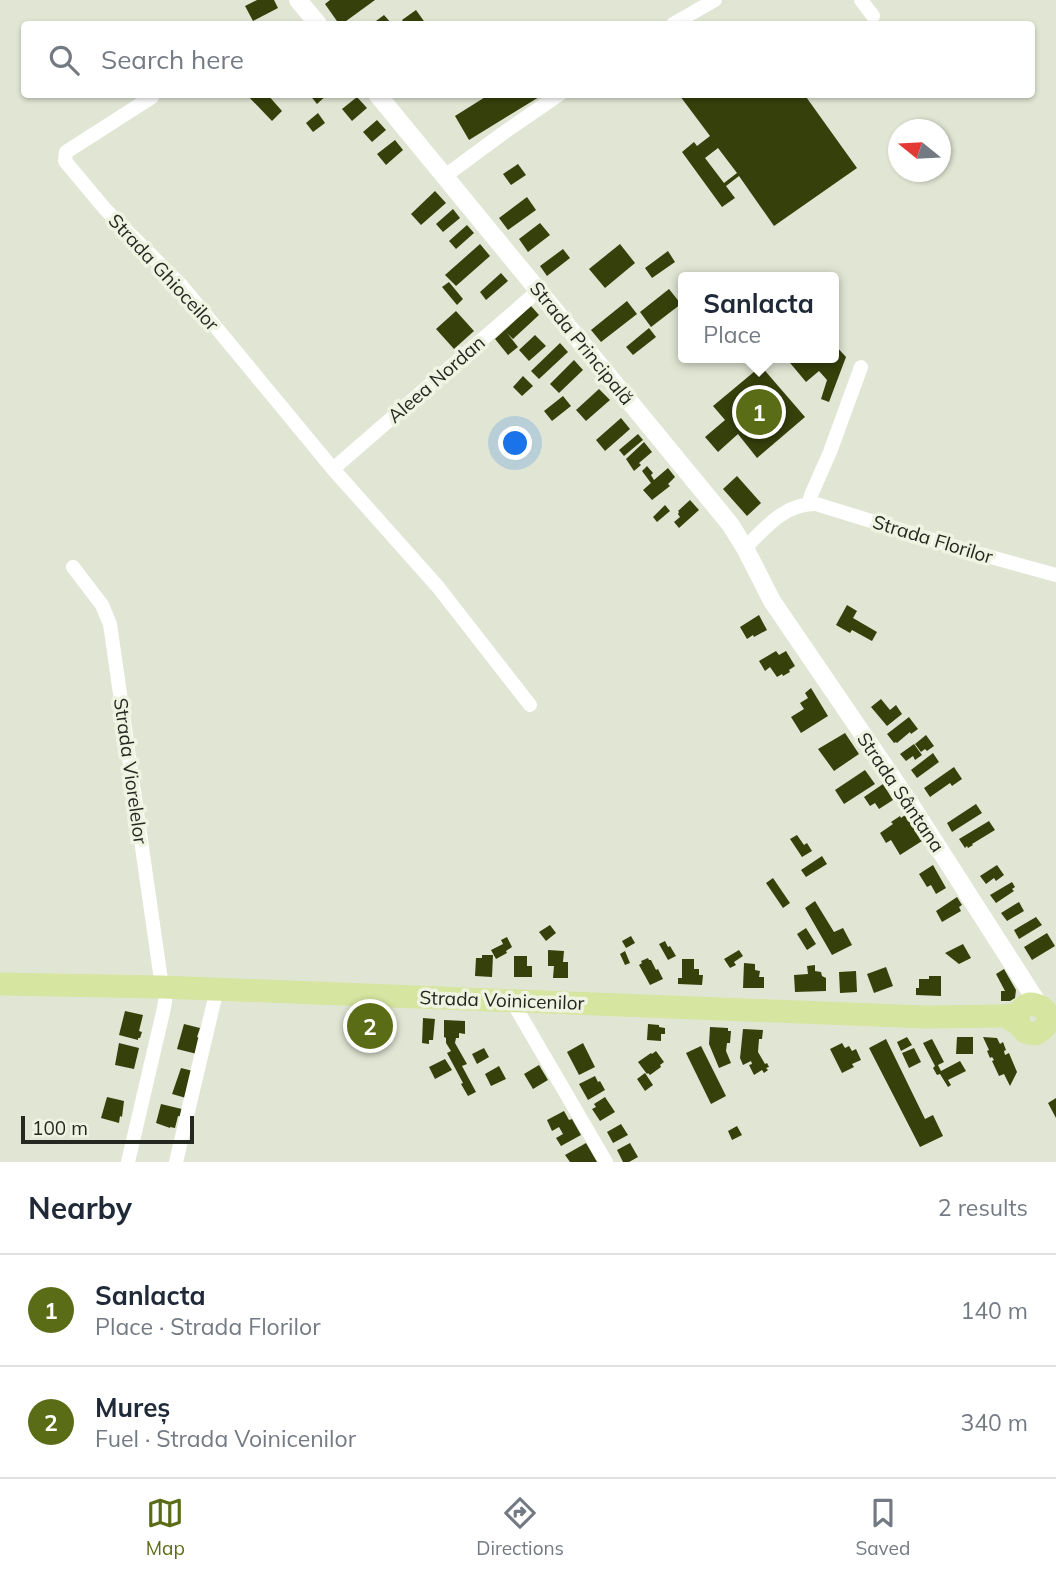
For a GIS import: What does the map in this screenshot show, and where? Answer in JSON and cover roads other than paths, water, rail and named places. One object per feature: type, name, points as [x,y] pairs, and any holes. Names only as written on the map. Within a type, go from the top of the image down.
[{"type":"main road","name":"Strada Voinicenilor","points":[[0,984],[164,987],[925,1017],[1034,1013]]},
{"type":"street","points":[[298,0],[316,21]]},
{"type":"street","points":[[678,21],[715,0]]},
{"type":"street","points":[[861,0],[873,16]]},
{"type":"street","name":"Strada Ghioceilor","points":[[150,98],[66,152],[65,160],[105,209],[181,285],[333,469]]},
{"type":"street","name":"Strada Principală","points":[[380,98],[722,513],[745,548],[772,601]]},
{"type":"street","points":[[446,176],[554,98]]},
{"type":"street","name":"Aleea Nordan","points":[[333,469],[539,290]]},
{"type":"street","points":[[745,548],[775,519],[796,506],[810,503],[861,367]]},
{"type":"street","points":[[333,469],[438,587],[530,705]]},
{"type":"street","name":"Strada Florilor","points":[[810,503],[1056,575]]},
{"type":"street","name":"Strada Viorelelor","points":[[73,567],[102,605],[110,624],[164,987],[164,1008],[128,1162]]},
{"type":"street","name":"Strada Sântana","points":[[772,601],[911,805],[1034,1013]]},
{"type":"street","points":[[176,1162],[217,989]]},
{"type":"street","points":[[512,1001],[606,1162]]},
{"type":"place","name":"Sanlacta","points":[[759,412]]},
{"type":"place","name":"Mureș","points":[[370,1026]]}]
